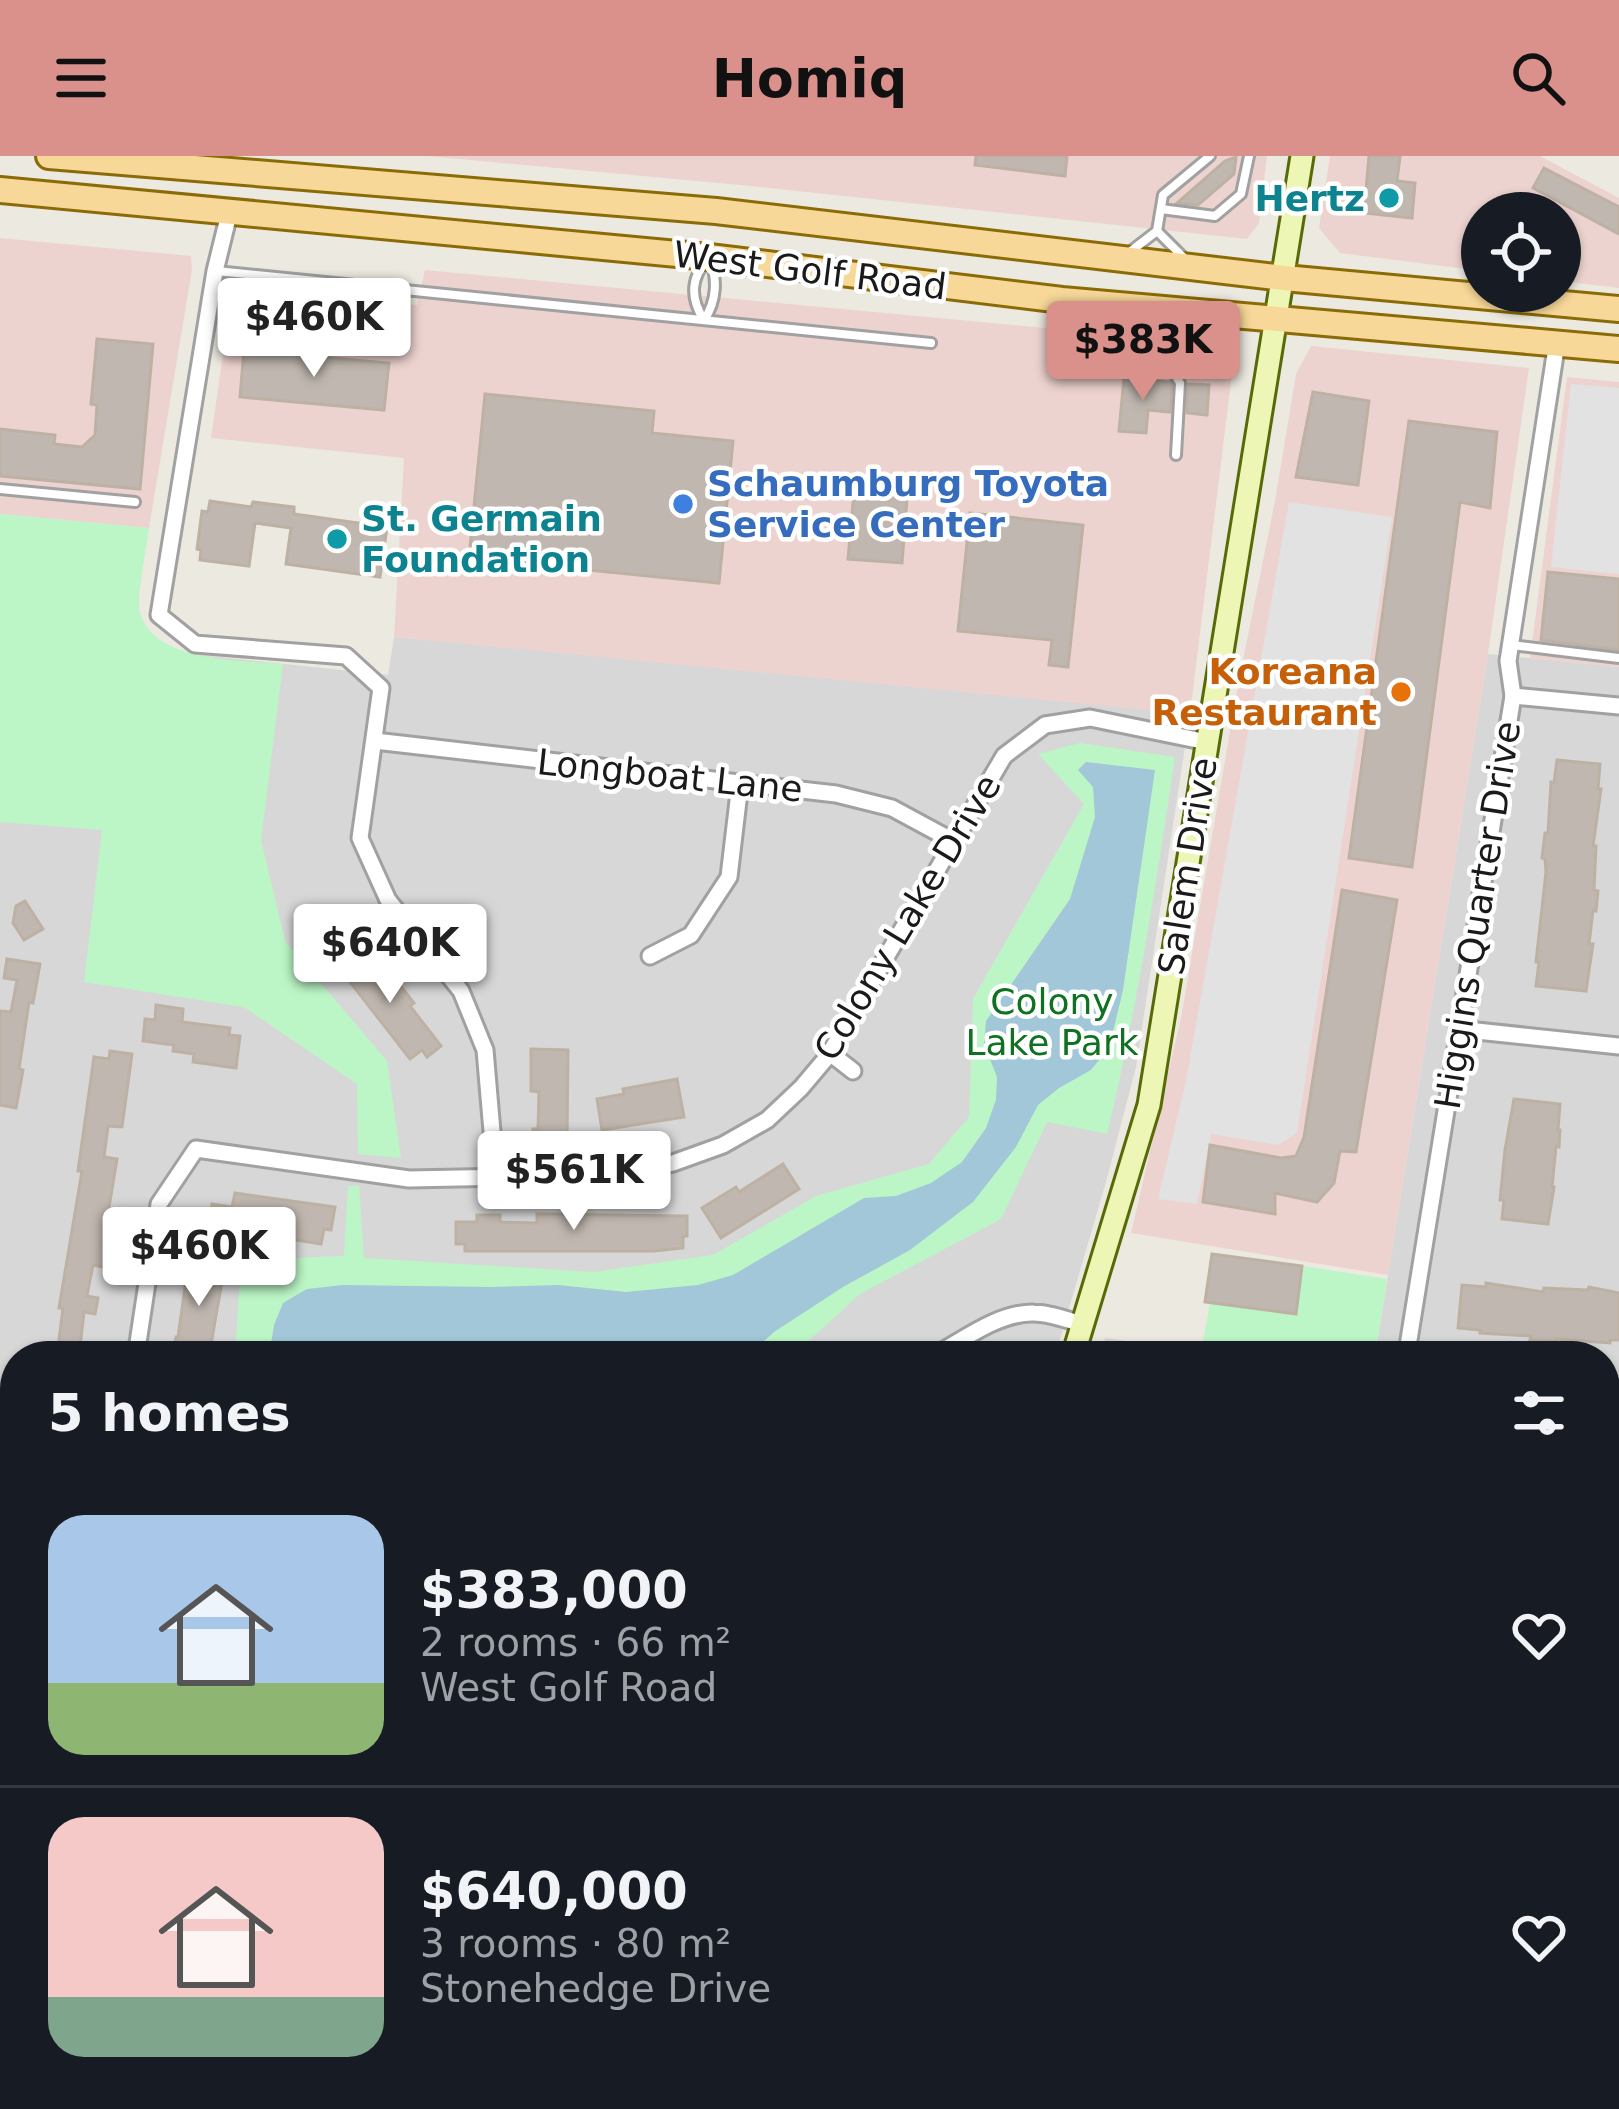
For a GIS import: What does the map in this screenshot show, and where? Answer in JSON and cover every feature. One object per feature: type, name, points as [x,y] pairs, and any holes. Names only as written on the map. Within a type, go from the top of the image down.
[{"type":"main road","name":"West Golf Road","points":[[49,156],[716,212],[1284,278],[1619,309]]},
{"type":"main road","name":"West Golf Road","points":[[0,190],[709,256],[1062,300],[1619,349]]},
{"type":"street","name":"Salem Drive","points":[[1077,1341],[1149,1105],[1302,156]]},
{"type":"street","points":[[230,210],[215,271],[159,615],[195,644],[346,656],[381,688],[360,838],[388,900],[461,991],[485,1050],[496,1178]]},
{"type":"street","name":"Higgins Quarter Drive","points":[[1409,1341],[1513,696],[1508,673],[1510,645],[1557,342]]},
{"type":"street","points":[[1513,696],[1619,706]]},
{"type":"street","name":"Colony Lake Drive","points":[[138,1341],[159,1204],[196,1149],[409,1179],[622,1175],[723,1145],[766,1120],[830,1053],[1004,756],[1045,725],[1090,718],[1207,742]]},
{"type":"street","name":"Longboat Lane","points":[[376,741],[836,794],[892,808],[955,842]]},
{"type":"street","points":[[650,956],[691,935],[728,877],[740,784]]},
{"type":"street","points":[[1458,1029],[1619,1046]]},
{"type":"street","points":[[830,1053],[853,1071]]},
{"type":"street","points":[[961,1341],[1021,1314],[1082,1324]]},
{"type":"lane","points":[[1119,257],[1157,231],[1163,195],[1210,156]]},
{"type":"lane","points":[[1161,209],[1215,216],[1241,194],[1249,156]]},
{"type":"lane","points":[[1157,231],[1194,266]]},
{"type":"lane","points":[[704,320],[695,306],[693,290],[697,271],[709,256]]},
{"type":"lane","points":[[704,320],[712,308],[714,290],[715,272],[709,256]]},
{"type":"lane","points":[[215,271],[931,343]]},
{"type":"lane","points":[[1170,367],[1180,383],[1176,455]]},
{"type":"lane","points":[[0,489],[135,502]]},
{"type":"lane","points":[[1510,645],[1619,658]]},
{"type":"shaded area","points":[[427,156],[1267,156],[1259,223],[1247,239]]},
{"type":"shaded area","points":[[1330,156],[1540,156],[1619,198],[1619,288],[1581,283],[1581,192],[1461,192],[1461,268],[1340,253],[1319,228]]},
{"type":"shaded area","points":[[0,238],[191,256],[149,528],[0,514]]},
{"type":"shaded area","points":[[425,270],[1206,343],[1232,374],[1190,714],[394,637],[404,458],[211,438],[229,312],[240,289],[417,305]]},
{"type":"shaded area","points":[[1311,346],[1529,368],[1388,1275],[1131,1233],[1181,1018],[1296,374]]},
{"type":"shaded area","points":[[1567,377],[1619,382],[1619,667],[1530,658]]},
{"type":"shaded area","points":[[1571,384],[1619,388],[1619,574],[1551,567]]},
{"type":"shaded area","points":[[1289,502],[1392,517],[1297,1133],[1278,1145],[1211,1134],[1197,1204],[1158,1199],[1186,1081]]},
{"type":"shaded area","points":[[0,514],[133,648],[388,675],[394,637],[937,684],[1190,714],[1136,1067],[1059,1341],[0,1341]]},
{"type":"shaded area","points":[[1488,654],[1619,667],[1619,1341],[1377,1341]]},
{"type":"green space","points":[[0,514],[149,528],[139,606],[149,629],[163,642],[202,656],[283,664],[261,840],[285,941],[387,1061],[401,1158],[358,1154],[357,1084],[244,1007],[84,982],[102,830],[0,822]]},
{"type":"green space","name":"Colony Lake Park","points":[[1080,743],[1175,757],[1128,1040],[1107,1134],[1047,1122],[1001,1219],[860,1294],[808,1341],[236,1341],[241,1260],[344,1256],[348,1186],[359,1186],[364,1258],[594,1272],[713,1255],[816,1196],[929,1164],[969,1117],[973,999],[1084,804],[1038,754]]},
{"type":"green space","points":[[1302,1266],[1387,1279],[1377,1341],[1203,1341],[1210,1303],[1296,1314]]},
{"type":"water","points":[[1086,762],[1155,770],[1123,990],[1109,1048],[1091,1070],[1038,1105],[1016,1147],[973,1202],[910,1250],[843,1287],[764,1341],[271,1341],[283,1303],[307,1289],[558,1285],[626,1292],[698,1285],[733,1275],[864,1198],[896,1196],[931,1183],[962,1162],[986,1128],[996,1100],[997,1077],[984,1044],[986,1021],[1070,899],[1095,817],[1093,787],[1078,770]]},
{"type":"building","points":[[976,156],[1067,156],[1065,176],[975,165]]},
{"type":"building","name":"Hertz","points":[[1369,156],[1400,156],[1397,181],[1415,183],[1412,218],[1364,213]]},
{"type":"building","points":[[1236,157],[1234,174],[1198,205],[1177,203],[1225,161]]},
{"type":"building","points":[[1544,168],[1619,207],[1619,234],[1581,214],[1581,192],[1533,188]]},
{"type":"building","points":[[97,339],[153,344],[140,489],[0,476],[0,429],[55,435],[54,444],[82,447],[95,435],[97,405],[91,404]]},
{"type":"building","points":[[244,350],[389,363],[384,410],[240,397]]},
{"type":"building","points":[[1124,378],[1172,385],[1170,412],[1148,410],[1146,433],[1119,431]]},
{"type":"building","points":[[1188,384],[1209,385],[1207,415],[1187,413]]},
{"type":"building","points":[[1313,392],[1369,401],[1358,485],[1296,477]]},
{"type":"building","points":[[485,394],[654,411],[652,433],[733,441],[719,583],[469,558]]},
{"type":"building","points":[[1409,421],[1497,432],[1490,508],[1460,502],[1412,867],[1349,858]]},
{"type":"building","points":[[855,481],[908,485],[902,563],[848,559]]},
{"type":"building","name":"St. Germain Foundation","points":[[210,501],[294,507],[294,514],[387,527],[380,577],[286,564],[291,528],[255,523],[249,566],[200,560],[202,511],[208,512]]},
{"type":"building","points":[[970,513],[1083,525],[1068,667],[1049,665],[1052,640],[958,631]]},
{"type":"building","points":[[1548,572],[1619,579],[1619,650],[1541,640]]},
{"type":"building","points":[[1557,760],[1600,764],[1593,846],[1594,890],[1598,891],[1586,991],[1536,986],[1546,872],[1542,858]]},
{"type":"building","points":[[1342,890],[1397,900],[1356,1152],[1340,1151],[1334,1183],[1317,1202],[1275,1193],[1275,1214],[1203,1202],[1210,1145],[1281,1158],[1296,1156],[1304,1137]]},
{"type":"building","points":[[25,901],[43,929],[24,940],[13,923],[16,906]]},
{"type":"building","points":[[371,945],[381,959],[370,967],[389,991],[399,984],[441,1046],[427,1057],[422,1050],[410,1059],[340,969]]},
{"type":"building","points":[[7,959],[40,964],[33,1003],[29,1002],[16,1108],[0,1105],[0,1011],[11,1012],[17,980],[4,978]]},
{"type":"building","points":[[156,1005],[183,1009],[182,1022],[230,1028],[229,1035],[240,1036],[236,1068],[193,1062],[194,1054],[173,1051],[174,1045],[143,1041],[145,1019],[155,1020]]},
{"type":"building","points":[[531,1049],[568,1050],[567,1142],[533,1142],[539,1092],[531,1091]]},
{"type":"building","points":[[110,1051],[132,1054],[122,1127],[108,1126],[104,1157],[117,1159],[103,1243],[108,1243],[104,1267],[93,1265],[87,1296],[98,1298],[95,1314],[84,1312],[81,1341],[59,1341],[63,1308],[59,1308],[82,1171],[78,1171],[94,1057],[109,1059]]},
{"type":"building","points":[[677,1079],[684,1117],[602,1130],[597,1099]]},
{"type":"building","points":[[1514,1099],[1560,1104],[1548,1224],[1502,1219],[1505,1150]]},
{"type":"building","points":[[783,1164],[799,1189],[721,1238],[702,1208],[736,1187],[739,1192]]},
{"type":"building","points":[[235,1193],[335,1207],[331,1230],[324,1229],[321,1244],[209,1226],[212,1204],[232,1207]]},
{"type":"building","points":[[537,1214],[687,1216],[687,1236],[683,1236],[683,1248],[654,1251],[465,1251],[465,1244],[456,1244],[456,1222],[477,1222],[477,1215],[500,1215],[500,1222],[537,1223]]},
{"type":"building","points":[[1212,1254],[1302,1266],[1296,1314],[1205,1302]]},
{"type":"building","points":[[189,1260],[225,1264],[212,1341],[175,1341]]},
{"type":"building","points":[[1486,1283],[1543,1292],[1544,1288],[1589,1287],[1619,1293],[1619,1340],[1543,1341],[1458,1328],[1462,1285],[1486,1287]]},
{"type":"place","name":"Hertz","points":[[1389,198]]},
{"type":"place","name":"Schaumburg Toyota Service Center","points":[[683,504]]},
{"type":"place","name":"St. Germain Foundation","points":[[337,539]]},
{"type":"place","name":"Koreana Restaurant","points":[[1401,692]]}]
